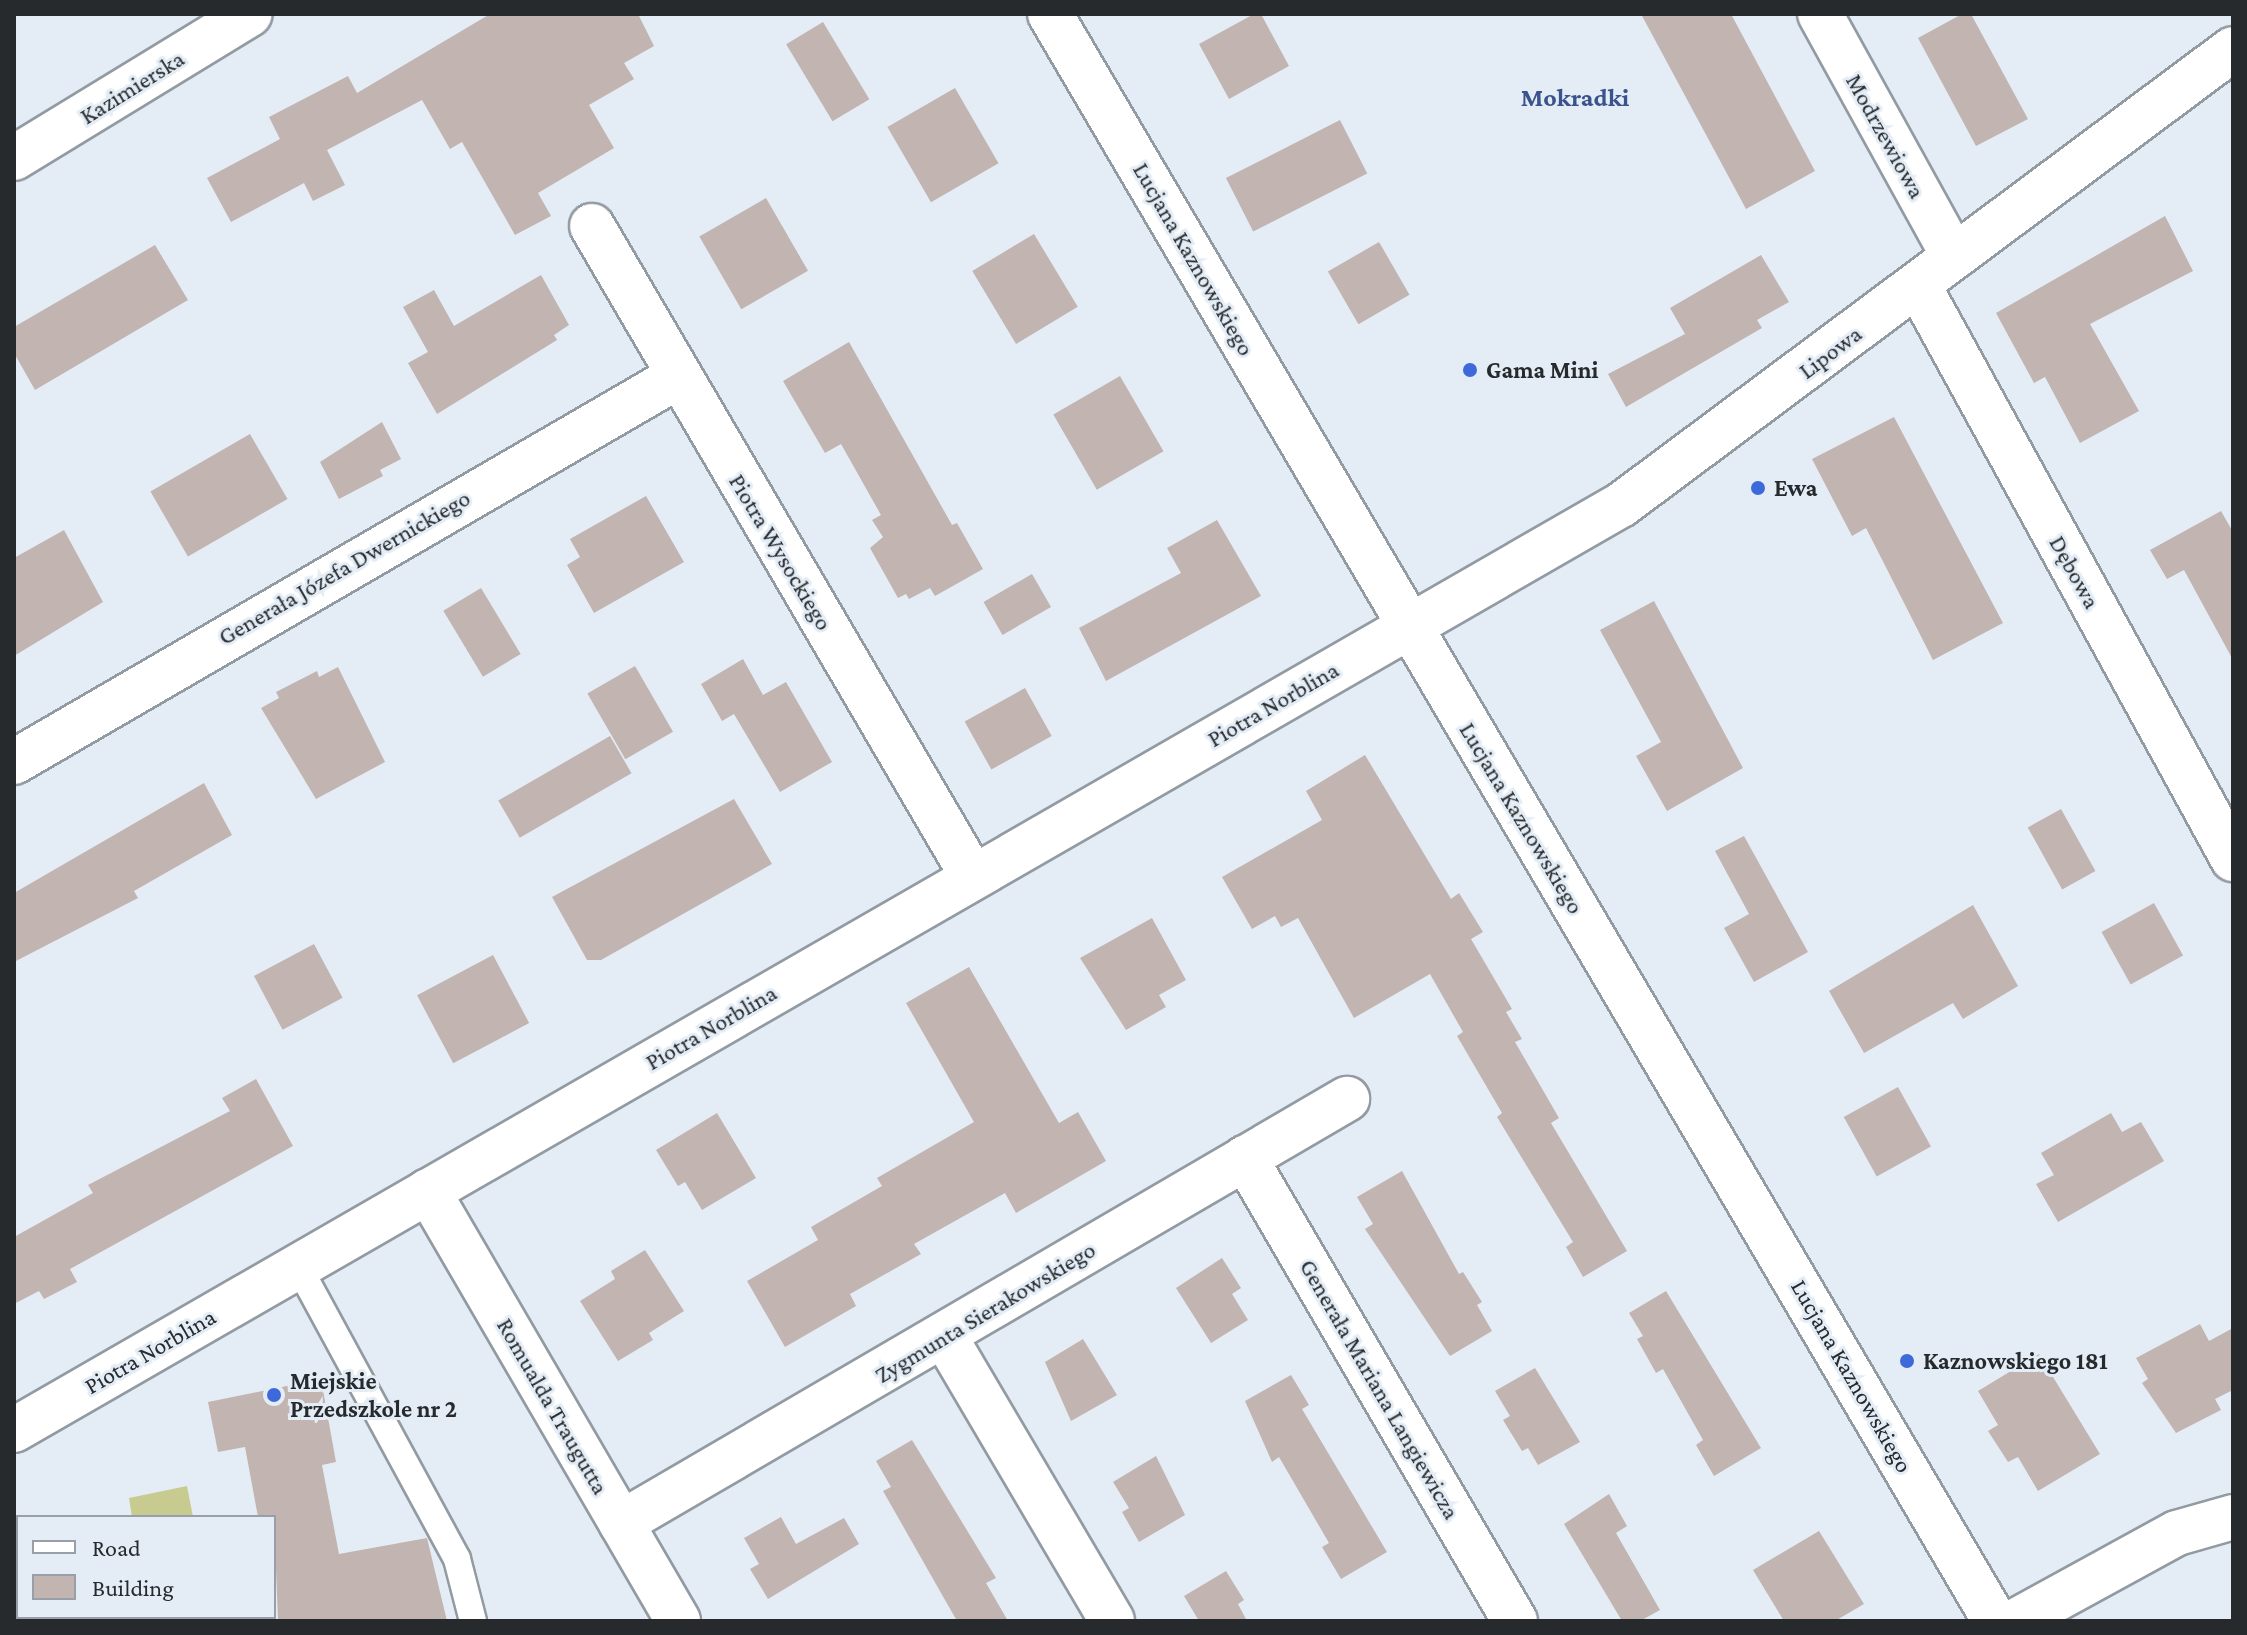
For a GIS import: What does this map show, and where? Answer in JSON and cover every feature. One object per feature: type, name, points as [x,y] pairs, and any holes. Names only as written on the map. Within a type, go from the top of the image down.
[{"type":"street","name":"Kazimierska","points":[[14,158],[250,14]]},
{"type":"street","name":"Lucjana Kaznowskiego","points":[[1050,14],[1995,1621]]},
{"type":"street","name":"Modrzewiowa","points":[[1820,14],[1954,257]]},
{"type":"street","name":"Lipowa","points":[[1409,626],[1665,477],[2233,49]]},
{"type":"street","name":"Piotra Wysockiego","points":[[592,226],[677,377],[973,877]]},
{"type":"street","name":"Dębowa","points":[[1918,285],[2233,859]]},
{"type":"street","name":"Generała Józefa Dwernickiego","points":[[14,762],[677,377]]},
{"type":"street","name":"Piotra Norblina","points":[[14,1430],[1409,626]]},
{"type":"street","name":"Zygmunta Sierakowskiego","points":[[621,1523],[945,1337],[1347,1099]]},
{"type":"street","name":"Generała Mariana Langiewicza","points":[[1245,1158],[1515,1621]]},
{"type":"street","name":"Romualda Traugutta","points":[[428,1191],[678,1621]]},
{"type":"street","points":[[945,1337],[1112,1621]]},
{"type":"street","points":[[2016,1621],[2177,1533],[2233,1517]]},
{"type":"lane","points":[[298,1266],[457,1559],[473,1621]]},
{"type":"green space","points":[[187,1486],[193,1515],[132,1515],[129,1498]]},
{"type":"building","points":[[490,14],[638,14],[654,46],[624,63],[634,79],[589,105],[614,148],[538,193],[551,216],[515,235],[462,142],[450,149],[422,100],[327,150],[345,185],[313,201],[304,183],[231,222],[207,178],[280,139],[269,117],[348,76],[357,93]]},
{"type":"building","points":[[1254,14],[1261,14],[1289,66],[1229,99],[1199,44]]},
{"type":"building","points":[[1641,14],[1731,14],[1815,171],[1746,209]]},
{"type":"building","points":[[1962,14],[1971,14],[2028,119],[1976,146],[1918,38]]},
{"type":"building","points":[[823,22],[869,99],[832,121],[786,44]]},
{"type":"building","points":[[955,88],[998,163],[931,202],[887,127]]},
{"type":"building","points":[[1340,120],[1367,173],[1253,232],[1226,178]]},
{"type":"building","points":[[766,198],[808,271],[741,309],[699,236]]},
{"type":"building","points":[[2165,216],[2193,271],[2090,324],[2139,411],[2080,443],[2045,377],[2034,383],[1996,313]]},
{"type":"building","points":[[1034,234],[1078,307],[1016,344],[972,271]]},
{"type":"building","points":[[1379,242],[1410,295],[1358,324],[1328,272]]},
{"type":"building","points":[[155,245],[188,300],[35,390],[14,353],[14,327]]},
{"type":"building","points":[[1761,255],[1789,302],[1757,320],[1762,328],[1626,407],[1608,374],[1685,334],[1670,308]]},
{"type":"building","points":[[541,275],[569,325],[554,335],[557,340],[437,414],[408,363],[428,352],[403,307],[434,290],[454,326]]},
{"type":"building","points":[[849,342],[952,525],[957,523],[983,569],[935,596],[930,588],[909,599],[906,594],[898,598],[870,548],[883,537],[872,520],[881,515],[841,444],[825,453],[783,381]]},
{"type":"building","points":[[1120,376],[1164,451],[1097,490],[1053,414]]},
{"type":"building","points":[[1894,417],[2003,623],[1933,660],[1866,528],[1852,536],[1812,459]]},
{"type":"building","points":[[382,422],[401,459],[380,470],[383,476],[339,499],[320,462]]},
{"type":"building","points":[[250,434],[288,499],[188,556],[150,492]]},
{"type":"building","points":[[646,496],[684,562],[594,613],[567,565],[580,557],[570,539]]},
{"type":"building","points":[[2221,511],[2233,532],[2233,660],[2184,570],[2167,579],[2150,550]]},
{"type":"building","points":[[1217,520],[1261,596],[1106,681],[1079,628],[1181,573],[1167,548]]},
{"type":"building","points":[[64,530],[103,602],[14,656],[14,558]]},
{"type":"building","points":[[1032,574],[1051,607],[1003,635],[984,602]]},
{"type":"building","points":[[481,588],[521,654],[483,677],[443,611]]},
{"type":"building","points":[[1654,601],[1743,768],[1667,811],[1636,756],[1661,742],[1600,630]]},
{"type":"building","points":[[743,659],[763,695],[786,682],[832,762],[780,792],[734,714],[722,721],[701,684]]},
{"type":"building","points":[[635,666],[673,732],[625,759],[587,694]]},
{"type":"building","points":[[338,667],[385,762],[316,799],[261,708],[279,698],[276,692],[317,671],[319,677]]},
{"type":"building","points":[[1025,688],[1052,736],[991,770],[965,721]]},
{"type":"building","points":[[610,736],[632,773],[520,838],[498,800]]},
{"type":"building","points":[[1365,755],[1451,899],[1459,893],[1483,932],[1471,939],[1512,1009],[1506,1012],[1522,1039],[1515,1042],[1559,1118],[1551,1123],[1627,1251],[1583,1277],[1566,1247],[1573,1242],[1497,1117],[1502,1113],[1457,1036],[1463,1032],[1430,974],[1354,1018],[1298,918],[1281,927],[1275,916],[1252,929],[1222,877],[1322,820],[1306,791]]},
{"type":"building","points":[[204,783],[232,835],[134,891],[138,898],[14,962],[14,893]]},
{"type":"building","points":[[734,799],[772,864],[601,960],[587,960],[552,897]]},
{"type":"building","points":[[2061,809],[2095,871],[2062,890],[2028,827]]},
{"type":"building","points":[[1744,836],[1808,952],[1754,982],[1724,928],[1749,914],[1715,851]]},
{"type":"building","points":[[2154,903],[2183,955],[2131,985],[2102,932]]},
{"type":"building","points":[[1973,905],[2018,986],[1963,1019],[1953,1003],[1864,1053],[1829,991]]},
{"type":"building","points":[[1152,918],[1186,980],[1159,995],[1166,1007],[1126,1030],[1080,958]]},
{"type":"building","points":[[314,944],[343,998],[283,1030],[254,976]]},
{"type":"building","points":[[493,955],[529,1023],[453,1063],[417,995]]},
{"type":"building","points":[[969,967],[1059,1123],[1078,1112],[1106,1161],[1016,1213],[1005,1193],[914,1244],[921,1254],[850,1294],[856,1306],[785,1347],[747,1281],[818,1240],[811,1227],[882,1186],[877,1178],[974,1122],[906,1003]]},
{"type":"building","points":[[256,1079],[293,1146],[70,1269],[77,1282],[44,1299],[39,1291],[14,1304],[14,1237],[93,1193],[88,1185],[230,1111],[222,1098]]},
{"type":"building","points":[[1898,1087],[1931,1146],[1877,1177],[1844,1117]]},
{"type":"building","points":[[717,1113],[756,1178],[702,1210],[685,1182],[678,1186],[656,1150]]},
{"type":"building","points":[[2111,1113],[2122,1132],[2141,1122],[2164,1161],[2058,1222],[2036,1184],[2054,1175],[2041,1153]]},
{"type":"building","points":[[1402,1171],[1459,1274],[1463,1272],[1482,1302],[1477,1305],[1492,1331],[1450,1356],[1365,1229],[1373,1224],[1357,1197]]},
{"type":"building","points":[[645,1250],[684,1311],[649,1333],[653,1340],[618,1361],[580,1301],[615,1279],[611,1271]]},
{"type":"building","points":[[1222,1258],[1241,1288],[1232,1294],[1248,1320],[1211,1343],[1176,1288]]},
{"type":"building","points":[[1666,1291],[1761,1448],[1714,1476],[1696,1445],[1703,1440],[1663,1369],[1656,1373],[1637,1339],[1643,1336],[1629,1313]]},
{"type":"building","points":[[2200,1324],[2209,1341],[2233,1328],[2233,1390],[2215,1399],[2221,1410],[2176,1433],[2142,1383],[2148,1379],[2136,1358]]},
{"type":"building","points":[[1083,1339],[1117,1395],[1071,1421],[1045,1362]]},
{"type":"building","points":[[2039,1354],[2100,1454],[2038,1491],[2018,1457],[2008,1462],[1988,1431],[1998,1425],[1978,1391]]},
{"type":"building","points":[[1535,1368],[1580,1442],[1538,1465],[1528,1448],[1522,1451],[1503,1420],[1510,1416],[1495,1391]]},
{"type":"building","points":[[1291,1375],[1309,1405],[1302,1409],[1387,1552],[1341,1579],[1322,1547],[1329,1543],[1279,1457],[1272,1462],[1245,1401]]},
{"type":"building","points":[[321,1379],[336,1462],[322,1465],[339,1554],[427,1538],[447,1621],[278,1621],[276,1515],[258,1515],[245,1447],[218,1452],[208,1402]]},
{"type":"building","points":[[912,1440],[996,1578],[986,1583],[1008,1621],[957,1621],[883,1491],[891,1487],[876,1461]]},
{"type":"building","points":[[1156,1456],[1185,1515],[1139,1542],[1122,1512],[1129,1508],[1113,1482]]},
{"type":"building","points":[[1609,1494],[1627,1526],[1616,1533],[1660,1610],[1640,1621],[1622,1621],[1564,1524]]},
{"type":"building","points":[[781,1517],[796,1544],[844,1518],[859,1544],[768,1599],[750,1569],[759,1564],[744,1538]]},
{"type":"building","points":[[1819,1531],[1864,1604],[1835,1621],[1784,1621],[1753,1570]]},
{"type":"building","points":[[1226,1571],[1244,1600],[1238,1604],[1247,1621],[1199,1621],[1184,1596]]},
{"type":"place","name":"Gama Mini","points":[[1470,370]]},
{"type":"place","name":"Ewa","points":[[1758,488]]},
{"type":"place","name":"Kaznowskiego 181","points":[[1907,1361]]},
{"type":"place","name":"Miejskie Przedszkole nr 2","points":[[274,1395]]},
{"type":"district","name":"Mokradki","points":[[1575,98]]}]
